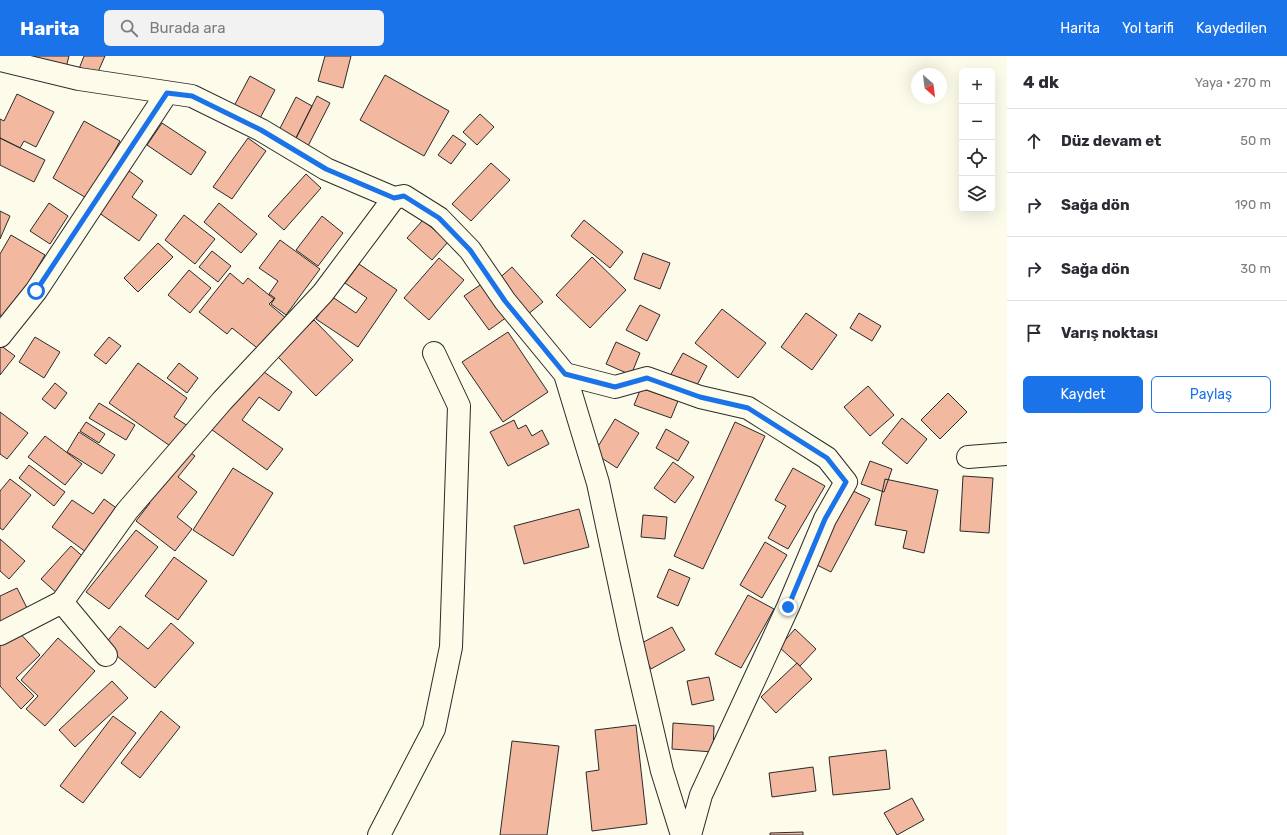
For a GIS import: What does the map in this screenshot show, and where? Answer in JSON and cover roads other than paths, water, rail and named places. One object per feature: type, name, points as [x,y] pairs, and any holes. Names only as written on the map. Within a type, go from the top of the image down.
[{"type":"street","points":[[0,60],[79,79],[192,96],[261,130],[326,169],[394,198],[404,196],[439,218],[470,250],[505,301],[565,374],[598,483],[631,638],[661,764],[682,835]]},
{"type":"street","points":[[0,336],[36,291],[167,93]]},
{"type":"street","points":[[0,634],[62,602],[127,511],[222,401],[322,293],[394,198]]},
{"type":"street","points":[[379,835],[434,729],[451,647],[459,406],[434,353]]},
{"type":"street","points":[[565,374],[615,387],[647,378],[700,397],[748,408],[827,458],[846,482],[825,519],[788,607],[701,795],[690,835]]},
{"type":"street","points":[[968,457],[1007,454]]},
{"type":"street","points":[[62,602],[106,655]]}]
